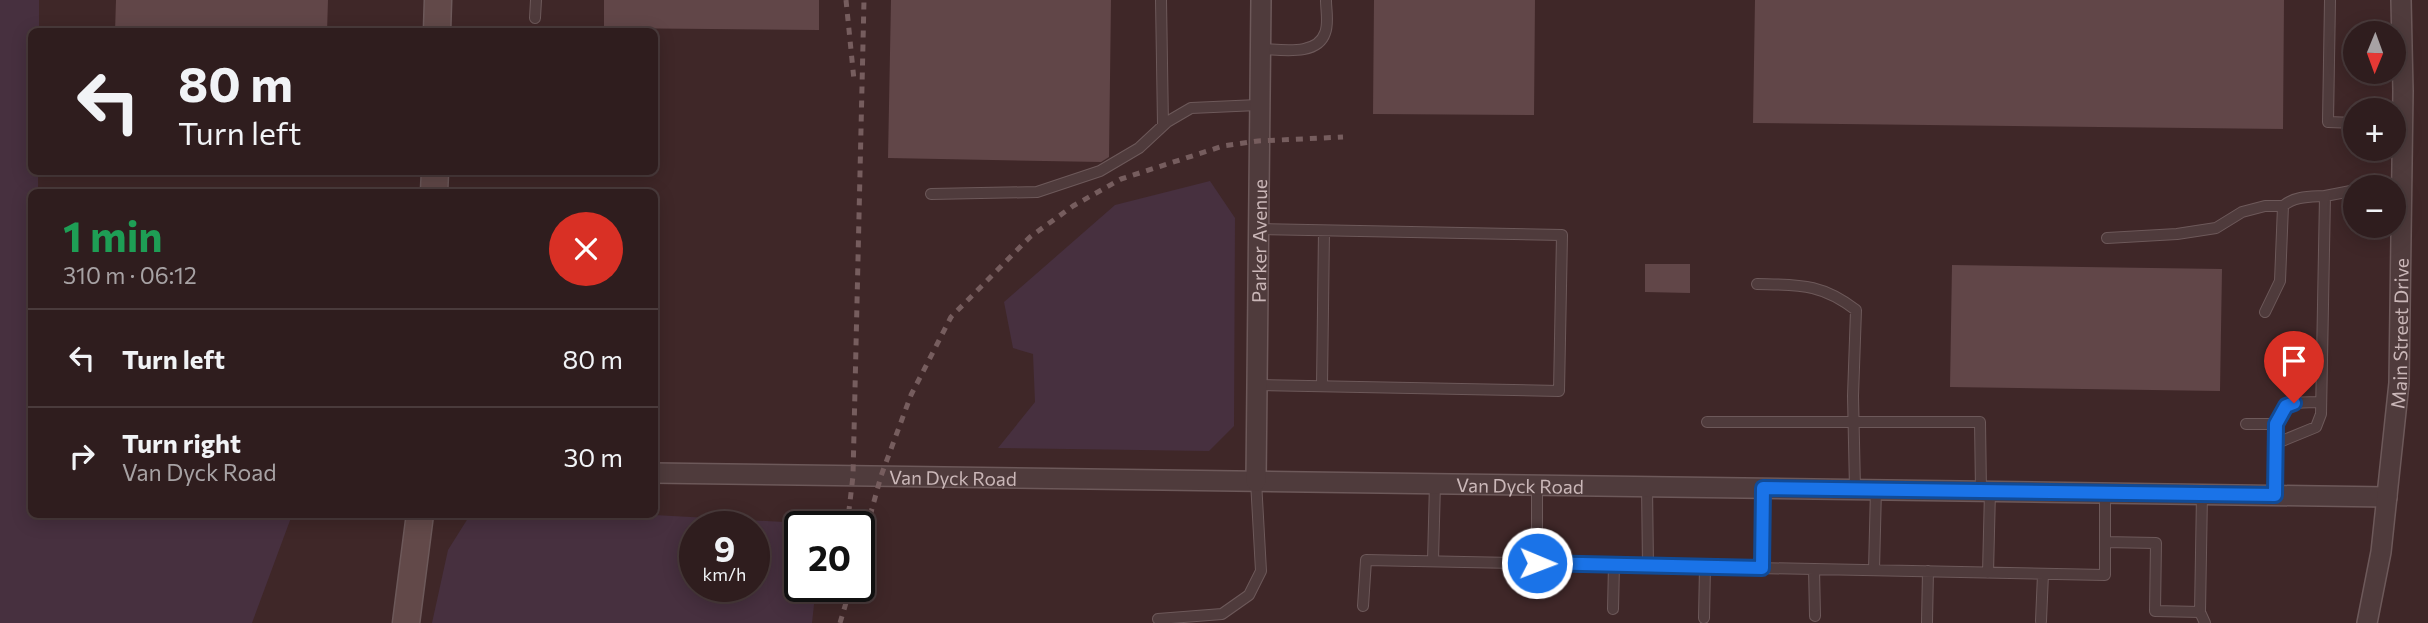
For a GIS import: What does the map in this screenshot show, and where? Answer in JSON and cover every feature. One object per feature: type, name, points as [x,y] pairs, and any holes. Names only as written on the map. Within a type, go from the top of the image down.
[{"type":"street","points":[[437,28],[438,0]]},
{"type":"street","name":"Parker Avenue","points":[[1256,481],[1261,0]]},
{"type":"street","name":"Main Street Drive","points":[[2399,98],[2401,0]]},
{"type":"street","name":"Main Street Drive","points":[[2367,623],[2381,552],[2399,383],[2398,238]]},
{"type":"street","name":"Van Dyck Road","points":[[658,473],[2388,497]]},
{"type":"street","points":[[406,623],[419,518]]},
{"type":"lane","points":[[535,18],[536,0]]},
{"type":"lane","points":[[1161,0],[1163,125]]},
{"type":"lane","points":[[1260,49],[1306,49],[1318,44],[1326,33],[1326,0]]},
{"type":"lane","points":[[2330,0],[2328,122],[2343,122]]},
{"type":"lane","points":[[931,194],[1037,192],[1100,171],[1139,148],[1163,125],[1191,108],[1258,105]]},
{"type":"lane","points":[[2106,238],[2177,234],[2216,228],[2242,212],[2264,206],[2283,206],[2300,198],[2343,193]]},
{"type":"lane","points":[[2277,443],[2316,427],[2321,414],[2325,196]]},
{"type":"lane","points":[[2265,312],[2280,281],[2283,206]]},
{"type":"lane","points":[[1256,385],[1559,391],[1562,236],[1258,229]]},
{"type":"lane","points":[[1322,386],[1324,231]]},
{"type":"lane","points":[[1757,284],[1808,285],[1839,296],[1856,310],[1853,422],[1855,489]]},
{"type":"lane","points":[[2275,495],[2276,424],[2286,406],[2321,402]]},
{"type":"lane","points":[[1707,422],[1980,422],[1988,573]]},
{"type":"lane","points":[[2246,424],[2276,424]]},
{"type":"lane","points":[[1158,619],[1222,614],[1249,595],[1261,571],[1256,481]]},
{"type":"lane","points":[[1433,561],[1435,483]]},
{"type":"lane","points":[[1537,485],[1537,563]]},
{"type":"lane","points":[[1647,486],[1648,566]]},
{"type":"lane","points":[[1762,568],[1763,488]]},
{"type":"lane","points":[[1874,570],[1876,489]]},
{"type":"lane","points":[[1363,606],[1366,560],[2105,575],[2105,493]]},
{"type":"lane","points":[[2202,494],[2200,612],[2206,623]]},
{"type":"lane","points":[[2105,542],[2156,543],[2155,611],[2200,612]]},
{"type":"lane","points":[[1613,609],[1614,565]]},
{"type":"lane","points":[[1704,618],[1705,567]]},
{"type":"lane","points":[[1814,569],[1815,616]]},
{"type":"lane","points":[[1927,622],[1928,572]]},
{"type":"lane","points":[[2041,621],[2043,574]]},
{"type":"shaded area","points":[[0,0],[39,0],[39,28],[28,28],[28,175],[38,175],[38,189],[28,189],[28,518],[291,518],[252,623],[0,623]]},
{"type":"shaded area","points":[[1210,181],[1235,218],[1234,426],[1209,451],[998,448],[1035,402],[1033,354],[1013,348],[1004,302],[1115,205]]},
{"type":"shaded area","points":[[679,516],[679,602],[770,602],[770,521],[784,522],[784,602],[814,602],[812,623],[432,623],[448,550],[468,518]]},
{"type":"building","points":[[116,0],[328,0],[327,28],[115,28]]},
{"type":"building","points":[[604,0],[819,0],[819,30],[604,28]]},
{"type":"building","points":[[891,0],[1111,0],[1109,157],[1101,162],[888,158]]},
{"type":"building","points":[[1374,0],[1535,0],[1534,115],[1373,114]]},
{"type":"building","points":[[1755,0],[2284,0],[2283,129],[1753,123]]},
{"type":"building","points":[[1645,264],[1690,264],[1690,293],[1645,292]]},
{"type":"building","points":[[1952,265],[2222,269],[2220,391],[1950,387]]},
{"type":"railway","points":[[846,0],[854,80]]},
{"type":"railway","points":[[849,511],[853,476],[864,0]]},
{"type":"railway","points":[[871,511],[881,476],[911,395],[951,317],[1030,237],[1073,206],[1121,179],[1223,146],[1258,141],[1343,137]]},
{"type":"railway","points":[[840,623],[846,602]]},
{"type":"route","points":[[1537,563],[1762,568],[1763,488],[2275,495],[2276,424],[2286,406],[2294,403]]}]
